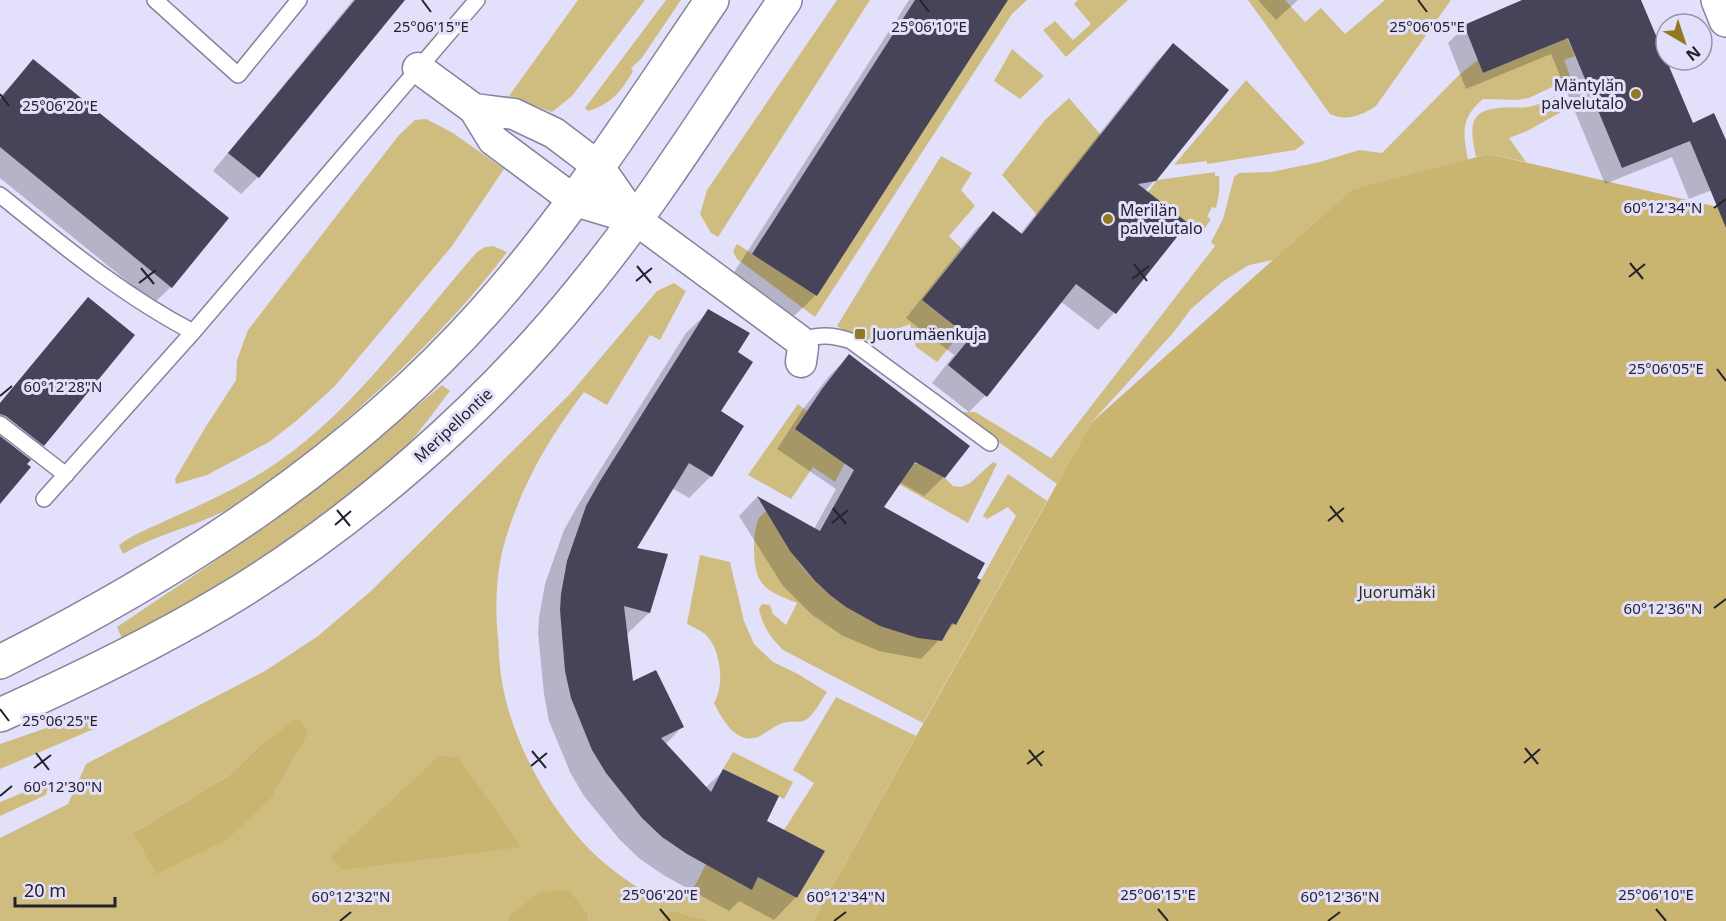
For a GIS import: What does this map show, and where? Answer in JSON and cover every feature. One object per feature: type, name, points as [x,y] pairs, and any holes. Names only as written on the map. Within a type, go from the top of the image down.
[{"type":"main road","points":[[0,662],[80,621],[185,560],[276,499],[364,428],[429,368],[483,313],[574,201],[712,0]]},
{"type":"main road","name":"Meripellontie","points":[[0,715],[106,666],[225,601],[310,544],[404,471],[466,414],[520,359],[582,290],[635,219],[785,0]]},
{"type":"main road","points":[[1718,0],[1726,20]]},
{"type":"street","points":[[418,68],[474,110],[493,140],[574,201],[635,219]]},
{"type":"street","points":[[474,110],[514,114],[554,133],[599,167],[635,219],[800,351]]},
{"type":"lane","points":[[155,0],[238,75],[299,0]]},
{"type":"lane","points":[[44,499],[193,332],[477,0]]},
{"type":"lane","points":[[0,195],[76,256],[156,313],[193,332]]},
{"type":"lane","points":[[800,351],[819,335],[836,336],[851,341],[990,443]]},
{"type":"lane","points":[[0,424],[66,475]]},
{"type":"shaded area","points":[[578,0],[645,0],[572,96],[552,112],[509,96]]},
{"type":"shaded area","points":[[666,0],[681,0],[641,59],[631,68],[633,71],[620,91],[603,105],[588,111],[585,108]]},
{"type":"shaded area","points":[[837,0],[870,0],[718,237],[711,233],[700,214],[707,190]]},
{"type":"shaded area","points":[[1009,0],[1027,0],[1012,14],[815,317],[737,259],[733,251],[737,244],[817,295]]},
{"type":"shaded area","points":[[1078,0],[1128,0],[1066,57],[1043,30],[1055,21],[1073,40],[1091,24],[1074,4]]},
{"type":"shaded area","points":[[1248,0],[1285,0],[1305,22],[1321,8],[1345,34],[1385,0],[1451,0],[1376,106],[1360,115],[1342,117],[1330,114]]},
{"type":"shaded area","points":[[1567,38],[1575,56],[1564,60],[1571,78],[1529,98],[1483,99],[1470,113],[1465,126],[1468,160],[1352,189],[1273,260],[1249,265],[1222,282],[1191,309],[1173,333],[1091,423],[1057,484],[957,412],[975,412],[1051,458],[1215,246],[1211,242],[1223,219],[1234,177],[1239,173],[1271,172],[1320,162],[1359,150],[1382,153],[1460,74],[1478,60],[1483,73]]},
{"type":"shaded area","points":[[1012,49],[1044,76],[1020,99],[994,81]]},
{"type":"shaded area","points":[[1246,80],[1305,143],[1295,150],[1207,164],[1207,161],[1174,165]]},
{"type":"shaded area","points":[[1554,96],[1564,103],[1563,111],[1509,138],[1526,162],[1489,154],[1476,157],[1473,124],[1482,112],[1496,108],[1528,107]]},
{"type":"shaded area","points":[[1069,98],[1101,135],[1037,215],[1002,175],[1045,120]]},
{"type":"shaded area","points":[[426,119],[453,133],[504,169],[452,246],[334,387],[295,422],[269,442],[207,475],[176,484],[175,479],[236,380],[237,360],[248,330],[399,135],[415,120]]},
{"type":"shaded area","points":[[941,156],[972,173],[961,190],[975,206],[949,236],[962,249],[922,300],[962,332],[937,362],[916,347],[910,324],[862,342],[837,326]]},
{"type":"shaded area","points":[[1215,172],[1215,176],[1219,176],[1217,204],[1216,208],[1212,207],[1207,217],[1211,219],[1201,234],[1148,192],[1157,180]]},
{"type":"shaded area","points":[[493,246],[507,252],[469,299],[406,364],[302,458],[263,488],[222,512],[150,540],[123,554],[119,545],[130,538],[238,486],[292,452],[350,400],[477,252],[485,247]]},
{"type":"shaded area","points":[[674,283],[686,291],[660,340],[650,335],[607,405],[584,392],[546,447],[517,506],[503,548],[497,593],[499,661],[505,698],[521,746],[559,813],[598,858],[659,902],[678,899],[690,892],[706,864],[752,889],[758,877],[797,898],[825,851],[784,830],[814,783],[793,770],[836,697],[916,736],[813,921],[710,921],[670,910],[661,921],[589,921],[588,915],[509,916],[507,921],[0,921],[0,838],[68,804],[86,764],[265,671],[318,636],[371,591],[570,394],[657,291]],"holes":[[[309,733],[273,796],[133,833],[228,776],[263,743]]]},
{"type":"shaded area","points":[[442,385],[450,391],[405,448],[381,470],[260,558],[206,593],[123,641],[117,627],[208,566],[328,480]]},
{"type":"shaded area","points":[[798,404],[807,411],[795,429],[828,452],[855,443],[835,482],[813,467],[791,499],[748,475]]},
{"type":"shaded area","points":[[858,461],[919,464],[945,478],[953,486],[961,487],[970,483],[993,462],[997,464],[968,523]]},
{"type":"shaded area","points":[[1008,474],[1047,501],[923,723],[783,650],[771,636],[760,614],[759,608],[762,604],[770,605],[773,614],[786,625],[797,603],[768,589],[758,576],[754,550],[755,532],[759,518],[769,508],[792,553],[806,571],[839,601],[877,623],[919,637],[942,641],[952,623],[956,625],[1016,516],[1008,507],[987,519],[983,516]]},
{"type":"shaded area","points":[[700,555],[730,562],[744,621],[754,644],[773,662],[827,692],[807,719],[784,723],[754,738],[740,736],[724,721],[714,703],[720,677],[715,648],[705,634],[687,624]]},
{"type":"shaded area","points":[[87,714],[94,729],[0,769],[0,744]]},
{"type":"shaded area","points":[[733,752],[793,782],[784,799],[723,769]]},
{"type":"shaded area","points":[[49,782],[46,795],[0,816],[0,802]]},
{"type":"green space","name":"Juorumäki","points":[[1489,154],[1726,209],[1726,921],[813,921],[1091,423],[1352,189]]},
{"type":"green space","points":[[298,718],[309,733],[273,796],[228,839],[157,874],[133,833],[228,776],[263,743]]},
{"type":"green space","points":[[440,755],[459,758],[521,847],[343,870],[330,857]]},
{"type":"green space","points":[[569,890],[588,915],[589,921],[507,921],[509,916],[540,892]]},
{"type":"green space","points":[[670,910],[710,921],[661,921]]},
{"type":"building","points":[[355,0],[405,0],[259,178],[228,153]]},
{"type":"building","points":[[915,0],[1008,0],[817,296],[752,254]]},
{"type":"building","name":"Mäntylän palvelutalo","points":[[1522,0],[1641,0],[1654,31],[1654,72],[1671,72],[1693,123],[1714,113],[1726,140],[1726,228],[1690,141],[1622,168],[1568,38],[1483,73],[1464,25]]},
{"type":"building","name":"Merilän palvelutalo","points":[[1173,43],[1229,90],[1156,181],[1138,184],[1188,223],[1116,314],[1076,284],[987,397],[948,365],[970,338],[922,300],[993,211],[1022,234]]},
{"type":"building","points":[[33,59],[229,218],[172,288],[0,147],[0,99]]},
{"type":"building","points":[[88,297],[135,335],[44,446],[6,416],[0,414],[0,403]]},
{"type":"building","points":[[708,309],[750,333],[738,352],[753,362],[721,411],[744,426],[712,477],[689,463],[637,548],[668,554],[650,613],[624,606],[633,681],[656,670],[684,727],[661,738],[711,792],[723,769],[779,796],[767,821],[825,851],[797,898],[758,877],[752,890],[687,854],[662,837],[642,818],[606,773],[592,750],[571,698],[565,671],[560,610],[561,594],[567,561],[586,506]]},
{"type":"building","points":[[849,354],[970,446],[945,478],[915,462],[884,507],[985,563],[977,578],[981,580],[956,625],[952,623],[942,641],[918,638],[880,626],[830,595],[790,551],[757,496],[820,531],[854,470],[795,429]]},
{"type":"building","points":[[0,436],[31,460],[27,464],[31,467],[0,504]]},
{"type":"place","name":"Mäntylän palvelutalo","points":[[1636,94]]},
{"type":"place","name":"Merilän palvelutalo","points":[[1108,219]]},
{"type":"place","name":"Juorumäenkuja","points":[[860,334]]}]
